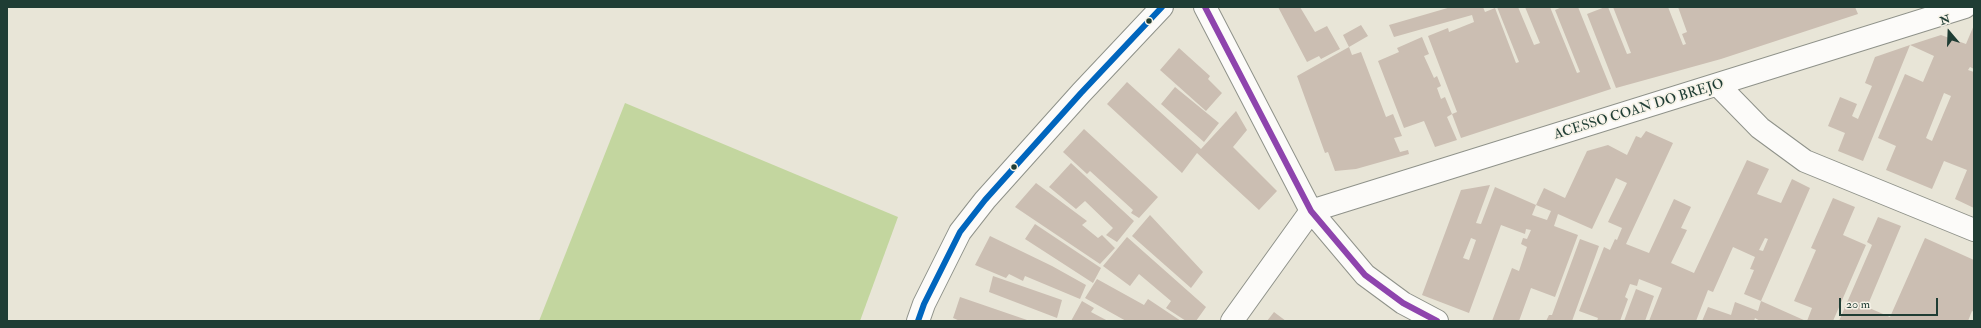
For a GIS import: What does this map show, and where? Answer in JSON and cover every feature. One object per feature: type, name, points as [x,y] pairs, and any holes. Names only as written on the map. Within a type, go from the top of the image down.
[{"type":"street","points":[[918,321],[924,304],[960,232],[985,200],[1081,92],[1162,7]]},
{"type":"street","points":[[1205,7],[1311,211],[1365,275],[1403,303],[1437,321]]},
{"type":"street","name":"ACESSO COAN DO BREJO","points":[[1311,211],[1719,86],[1965,7]]},
{"type":"street","points":[[1719,86],[1760,128],[1805,161],[1974,230]]},
{"type":"street","points":[[1232,321],[1311,211]]},
{"type":"green space","points":[[625,103],[898,217],[860,321],[539,321]]},
{"type":"building","points":[[1278,7],[1300,7],[1315,32],[1327,26],[1340,49],[1321,59],[1319,56],[1307,62]]},
{"type":"building","points":[[1451,7],[1483,7],[1485,12],[1495,8],[1516,63],[1519,62],[1497,7],[1518,7],[1534,45],[1540,43],[1525,7],[1550,7],[1577,73],[1580,72],[1555,10],[1562,7],[1578,7],[1611,89],[1461,138],[1452,114],[1457,112],[1428,36],[1448,28],[1449,32],[1474,22],[1472,15],[1394,37],[1389,25]]},
{"type":"building","points":[[1608,7],[1627,54],[1631,53],[1613,7],[1668,7],[1683,45],[1686,44],[1682,34],[1687,32],[1678,7],[1855,7],[1858,14],[1721,59],[1616,88],[1587,14]]},
{"type":"building","points":[[1361,25],[1368,36],[1349,47],[1343,35]]},
{"type":"building","points":[[1974,25],[1974,69],[1970,67],[1968,70],[1974,72],[1974,208],[1955,199],[1967,170],[1944,161],[1932,189],[1886,170],[1896,146],[1878,138],[1905,74],[1923,82],[1934,56],[1910,45],[1941,35],[1966,44]],"holes":[[[1944,93],[1951,96],[1932,141],[1926,138]]]},
{"type":"building","points":[[1422,37],[1429,54],[1424,56],[1434,78],[1437,76],[1441,86],[1437,88],[1441,99],[1445,97],[1452,114],[1447,117],[1457,140],[1435,147],[1424,121],[1404,128],[1378,61],[1399,52],[1397,48]]},
{"type":"building","points":[[1910,45],[1863,161],[1838,151],[1845,133],[1828,126],[1840,97],[1857,104],[1852,116],[1858,119],[1872,86],[1865,83],[1875,57]]},
{"type":"building","points":[[1349,47],[1352,55],[1361,52],[1386,117],[1393,114],[1402,136],[1394,138],[1400,152],[1408,150],[1409,154],[1356,169],[1335,171],[1328,152],[1325,153],[1297,76]]},
{"type":"building","points":[[1179,48],[1210,76],[1208,79],[1222,93],[1206,111],[1160,70]]},
{"type":"building","points":[[1127,82],[1201,149],[1236,111],[1247,130],[1233,147],[1277,191],[1259,210],[1197,153],[1182,173],[1107,104]]},
{"type":"building","points":[[1175,87],[1219,123],[1204,142],[1161,104]]},
{"type":"building","points":[[1084,129],[1158,197],[1139,218],[1131,213],[1133,210],[1090,171],[1087,174],[1063,152]]},
{"type":"building","points":[[1646,131],[1673,143],[1626,244],[1649,253],[1674,199],[1691,207],[1681,228],[1687,230],[1671,263],[1694,273],[1747,160],[1769,169],[1757,194],[1781,203],[1792,179],[1810,188],[1761,301],[1744,294],[1754,270],[1750,269],[1755,257],[1733,247],[1713,292],[1708,290],[1696,321],[1649,321],[1662,288],[1639,279],[1637,286],[1630,284],[1625,297],[1628,299],[1620,321],[1597,321],[1598,318],[1579,311],[1604,247],[1610,250],[1615,239],[1617,240],[1622,228],[1608,222],[1627,183],[1616,178],[1592,229],[1558,214],[1554,226],[1578,235],[1555,297],[1531,288],[1519,321],[1492,321],[1512,268],[1519,271],[1527,247],[1521,244],[1523,238],[1527,239],[1531,230],[1526,229],[1525,234],[1501,225],[1469,313],[1422,295],[1461,190],[1490,185],[1476,223],[1481,224],[1495,187],[1536,205],[1544,188],[1565,198],[1587,151],[1608,145],[1627,155],[1636,136],[1641,138]],"holes":[[[1536,205],[1551,211],[1547,220],[1532,215]],[[1471,238],[1476,240],[1469,260],[1463,258]],[[1765,238],[1768,239],[1763,251],[1759,250]]]},
{"type":"building","points":[[1071,163],[1134,221],[1117,242],[1106,235],[1113,228],[1085,201],[1076,209],[1049,187]]},
{"type":"building","points":[[1036,183],[1087,221],[1082,225],[1098,238],[1102,235],[1115,248],[1100,264],[1015,207]]},
{"type":"building","points":[[1833,198],[1855,207],[1843,235],[1866,245],[1833,321],[1807,321],[1812,308],[1794,301],[1816,250],[1811,248]]},
{"type":"building","points":[[1150,215],[1203,272],[1191,288],[1132,236]]},
{"type":"building","points":[[1878,217],[1901,226],[1867,307],[1890,317],[1925,238],[1974,260],[1974,312],[1972,311],[1968,321],[1839,321],[1872,245],[1867,242]]},
{"type":"building","points":[[1035,224],[1101,268],[1093,283],[1025,239]]},
{"type":"building","points":[[990,236],[1052,266],[1086,285],[1080,299],[1025,276],[1023,281],[1009,274],[1006,278],[975,265]]},
{"type":"building","points":[[1127,237],[1206,307],[1196,321],[1186,321],[1166,308],[1171,301],[1139,274],[1130,286],[1103,266]]},
{"type":"building","points":[[1580,239],[1599,246],[1572,321],[1546,321],[1549,315],[1552,315]]},
{"type":"building","points":[[993,276],[1062,300],[1057,318],[989,292]]},
{"type":"building","points":[[1097,279],[1144,305],[1148,299],[1181,321],[1126,321],[1085,298]]},
{"type":"building","points":[[1636,289],[1654,296],[1645,321],[1624,321]]},
{"type":"building","points":[[960,297],[1030,321],[960,321],[953,318]]},
{"type":"building","points":[[1082,301],[1094,308],[1091,312],[1108,321],[1071,321]]},
{"type":"building","points":[[1761,301],[1806,321],[1760,321],[1755,318],[1754,321],[1702,321],[1708,307],[1731,315],[1735,302],[1758,311]]},
{"type":"building","points":[[1274,312],[1286,321],[1267,321]]},
{"type":"transit line","points":[[918,321],[924,304],[960,232],[985,200],[1081,93],[1162,7]]},
{"type":"transit line","points":[[1205,7],[1311,211],[1365,275],[1403,303],[1437,321]]}]
